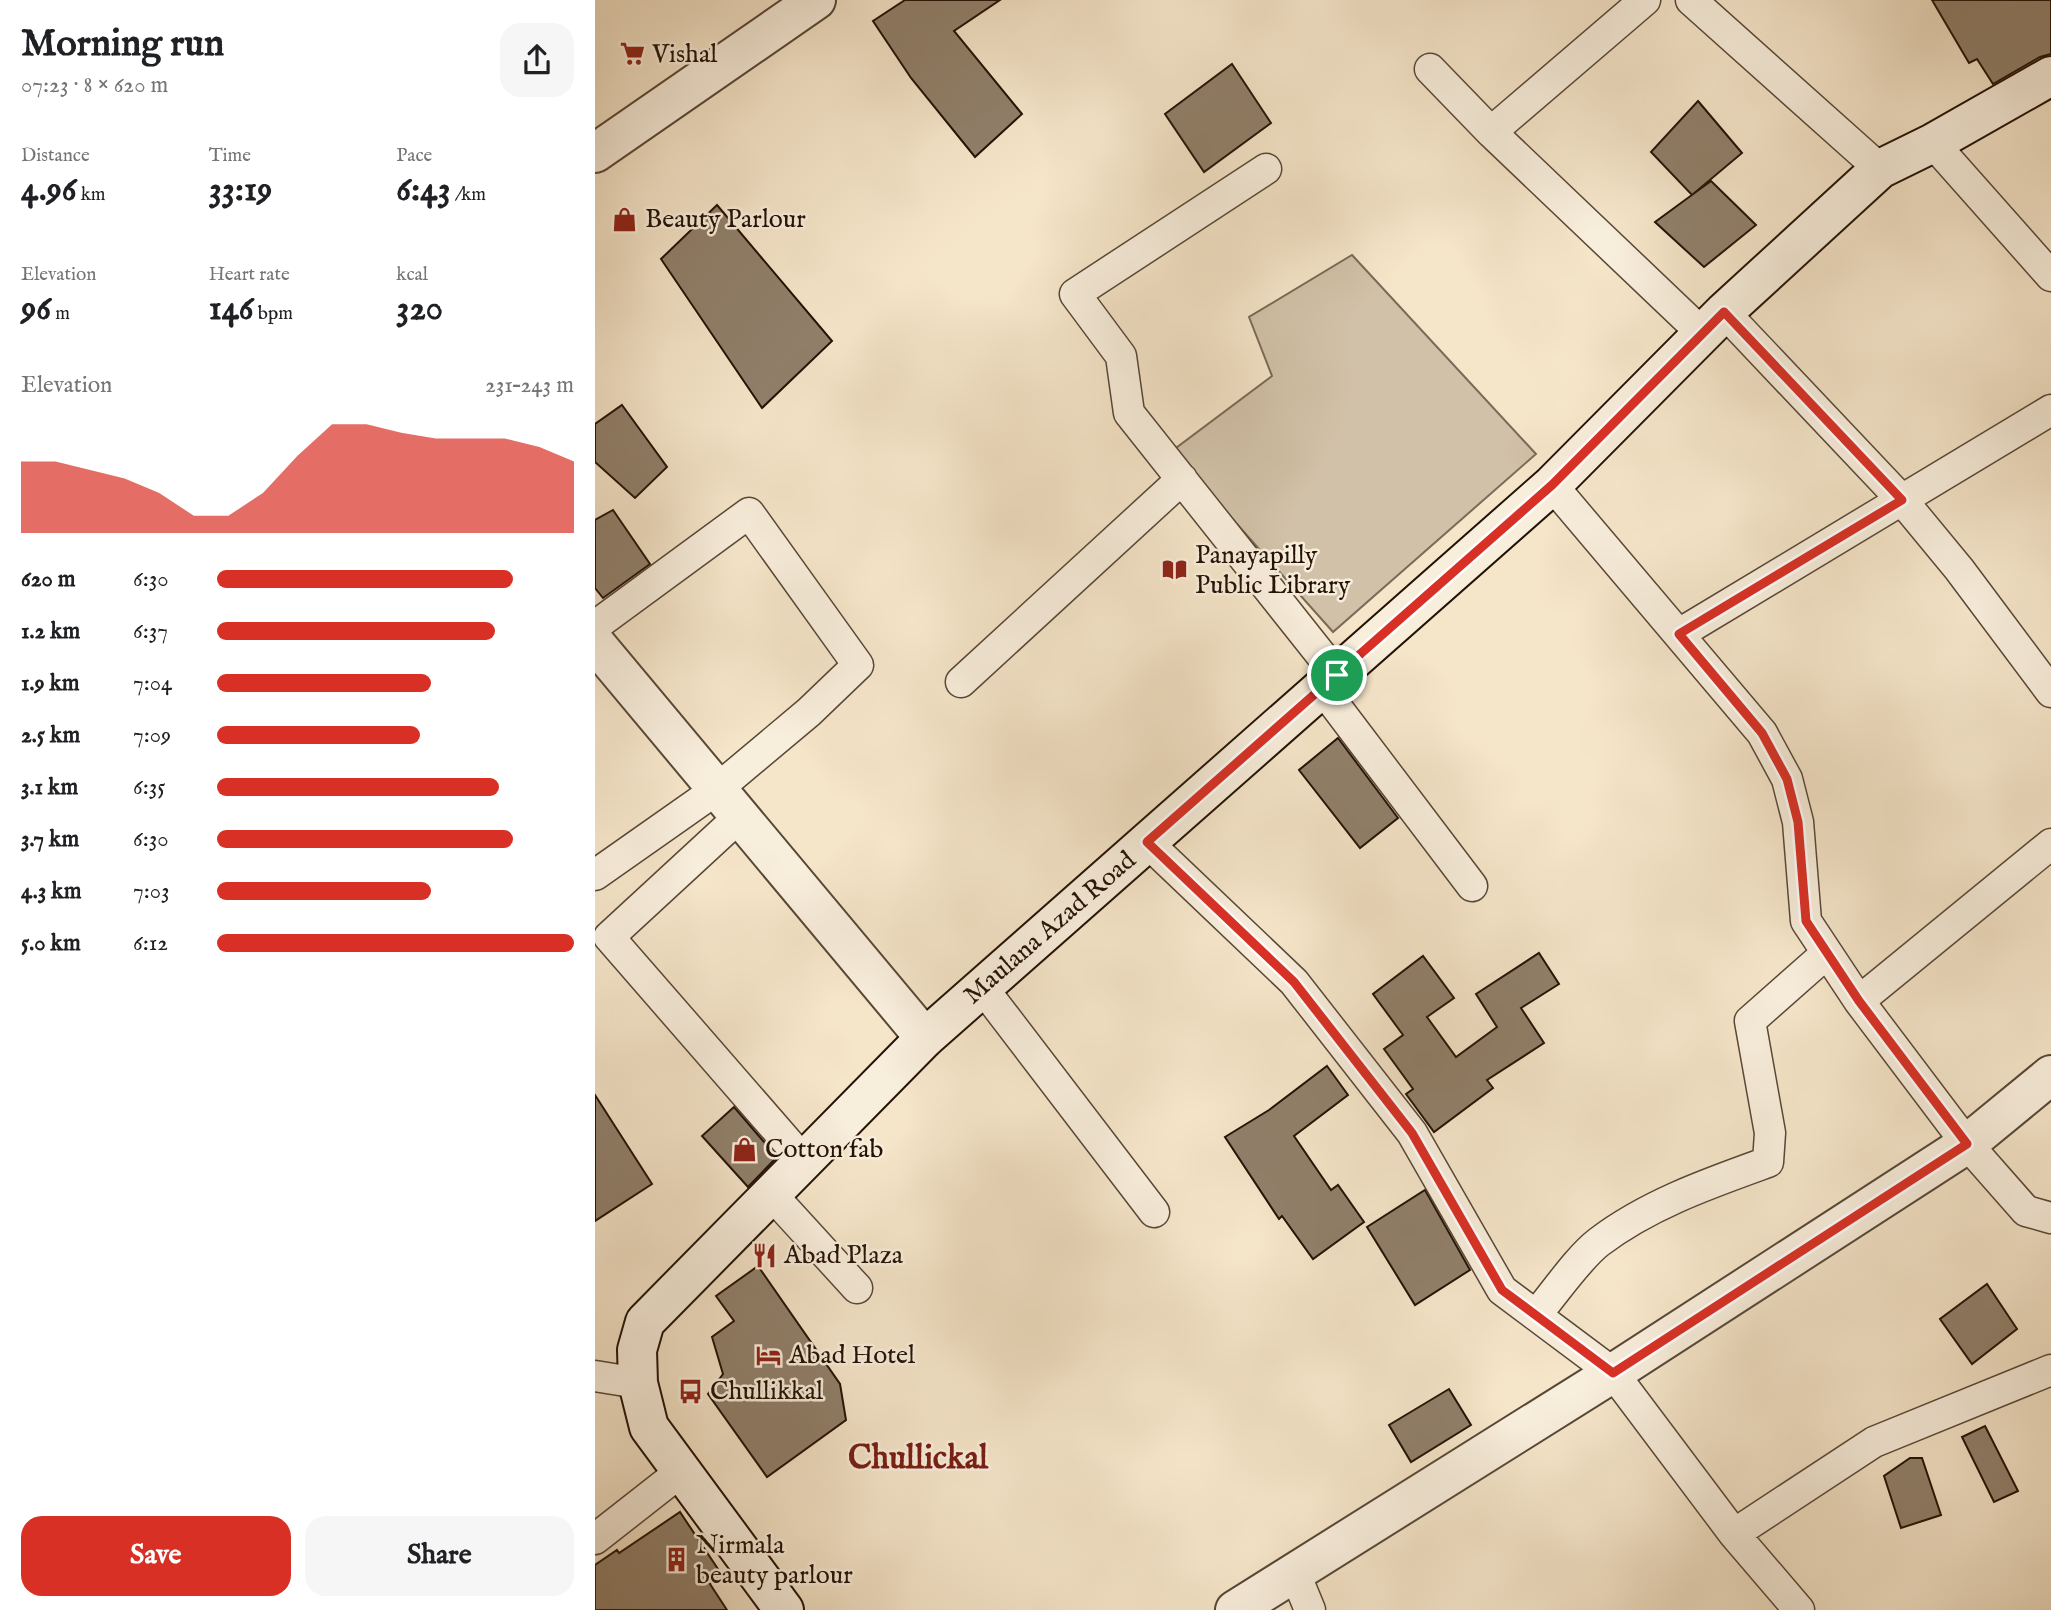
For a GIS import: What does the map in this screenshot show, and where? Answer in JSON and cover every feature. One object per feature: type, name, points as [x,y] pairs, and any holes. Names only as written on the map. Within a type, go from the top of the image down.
[{"type":"main road","points":[[595,153],[816,0]]},
{"type":"main road","name":"Maulana Azad Road","points":[[784,1610],[684,1470],[649,1427],[638,1383],[637,1350],[645,1322],[925,1038],[1552,485],[1714,324],[1880,169],[1933,143],[2051,76]]},
{"type":"main road","points":[[595,643],[925,1038]]},
{"type":"main road","points":[[1235,1610],[1613,1373],[1967,1144],[2051,1075]]},
{"type":"street","points":[[1491,132],[1645,0]]},
{"type":"street","points":[[1691,0],[1880,169]]},
{"type":"street","points":[[1430,69],[1491,132],[1714,324],[1902,500],[1959,569],[2051,692]]},
{"type":"street","points":[[1933,143],[2051,276]]},
{"type":"street","points":[[1266,169],[1076,294],[1121,356],[1129,412],[1182,479],[1329,681],[1472,886]]},
{"type":"street","points":[[1679,634],[2051,410]]},
{"type":"street","points":[[961,682],[1182,479]]},
{"type":"street","points":[[1552,485],[1762,733],[1787,779],[1798,822],[1806,921],[1859,1001],[1967,1144],[2026,1211],[2051,1218]]},
{"type":"street","points":[[595,626],[749,513],[858,665],[809,712],[608,937],[804,1161]]},
{"type":"street","points":[[595,875],[727,804]]},
{"type":"street","points":[[1147,842],[1294,982],[1412,1133],[1502,1290],[1613,1373],[1734,1534],[1799,1610]]},
{"type":"street","points":[[1859,1001],[2051,844]]},
{"type":"street","points":[[1536,1315],[1597,1243],[1647,1212],[1688,1192],[1768,1162],[1770,1133],[1750,1021],[1827,953]]},
{"type":"street","points":[[982,988],[1154,1212]]},
{"type":"street","points":[[771,1194],[857,1288]]},
{"type":"street","points":[[1734,1534],[1874,1442],[2051,1370]]},
{"type":"street","points":[[595,1377],[638,1383]]},
{"type":"street","points":[[595,1539],[684,1470]]},
{"type":"street","points":[[1294,1571],[1310,1610]]},
{"type":"shaded area","points":[[1352,255],[1536,454],[1333,632],[1172,451],[1272,376],[1249,317]]},
{"type":"building","points":[[905,0],[1000,0],[954,31],[1022,114],[975,157],[911,78],[873,21]]},
{"type":"building","points":[[1932,0],[2051,0],[2051,54],[2040,57],[1993,84],[1977,59],[1969,63]]},
{"type":"building","points":[[1232,64],[1271,123],[1204,172],[1165,114]]},
{"type":"building","points":[[1698,101],[1742,153],[1692,195],[1651,152]]},
{"type":"building","points":[[1711,181],[1756,225],[1704,267],[1655,222]]},
{"type":"building","points":[[717,205],[832,341],[762,408],[661,259]]},
{"type":"building","points":[[622,405],[667,467],[635,498],[595,462],[595,424]]},
{"type":"building","points":[[613,510],[650,564],[603,598],[595,588],[595,520]]},
{"type":"building","points":[[1338,738],[1398,818],[1360,848],[1299,770]]},
{"type":"building","points":[[1539,953],[1559,984],[1521,1008],[1544,1043],[1487,1080],[1493,1088],[1434,1132],[1406,1094],[1413,1089],[1384,1049],[1403,1035],[1373,994],[1423,956],[1454,998],[1427,1017],[1456,1057],[1497,1027],[1476,994]]},
{"type":"building","points":[[1327,1066],[1348,1095],[1294,1136],[1331,1190],[1338,1185],[1364,1222],[1313,1259],[1282,1216],[1279,1219],[1225,1137],[1269,1110]]},
{"type":"building","points":[[595,1095],[652,1184],[595,1221]]},
{"type":"building","name":"Cotton fab","points":[[734,1107],[777,1157],[748,1187],[702,1136]]},
{"type":"building","points":[[1425,1190],[1470,1270],[1415,1305],[1367,1227]]},
{"type":"building","name":"Abad Hotel","points":[[758,1266],[840,1384],[846,1420],[767,1477],[708,1394],[723,1374],[712,1337],[734,1321],[716,1296]]},
{"type":"building","points":[[1987,1284],[2017,1329],[1972,1364],[1940,1319]]},
{"type":"building","points":[[1449,1389],[1471,1425],[1411,1462],[1389,1425]]},
{"type":"building","points":[[1985,1426],[2018,1491],[1994,1502],[1962,1437]]},
{"type":"building","points":[[1910,1458],[1922,1458],[1941,1515],[1901,1528],[1884,1476]]},
{"type":"building","points":[[680,1512],[722,1575],[710,1584],[727,1610],[595,1610],[595,1565],[617,1550],[619,1553]]},
{"type":"place","name":"Vishal","points":[[632,54]]},
{"type":"place","name":"Beauty Parlour","points":[[625,219]]},
{"type":"place","name":"Panayapilly Public Library","points":[[1175,570]]},
{"type":"place","name":"Cotton fab","points":[[745,1149]]},
{"type":"place","name":"Abad Plaza","points":[[764,1255]]},
{"type":"place","name":"Abad Hotel","points":[[769,1355]]},
{"type":"place","name":"Chullikkal","points":[[690,1391]]},
{"type":"place","name":"Nirmala beauty parlour","points":[[676,1560]]},
{"type":"district","name":"Chullickal","points":[[918,1459]]},
{"type":"route","points":[[1724,312],[1902,500],[1679,634],[1762,733],[1787,779],[1798,822],[1806,921],[1859,1001],[1967,1144],[1613,1373],[1502,1290],[1412,1133],[1294,982],[1147,842],[1337,675],[1552,485],[1724,312]]}]
